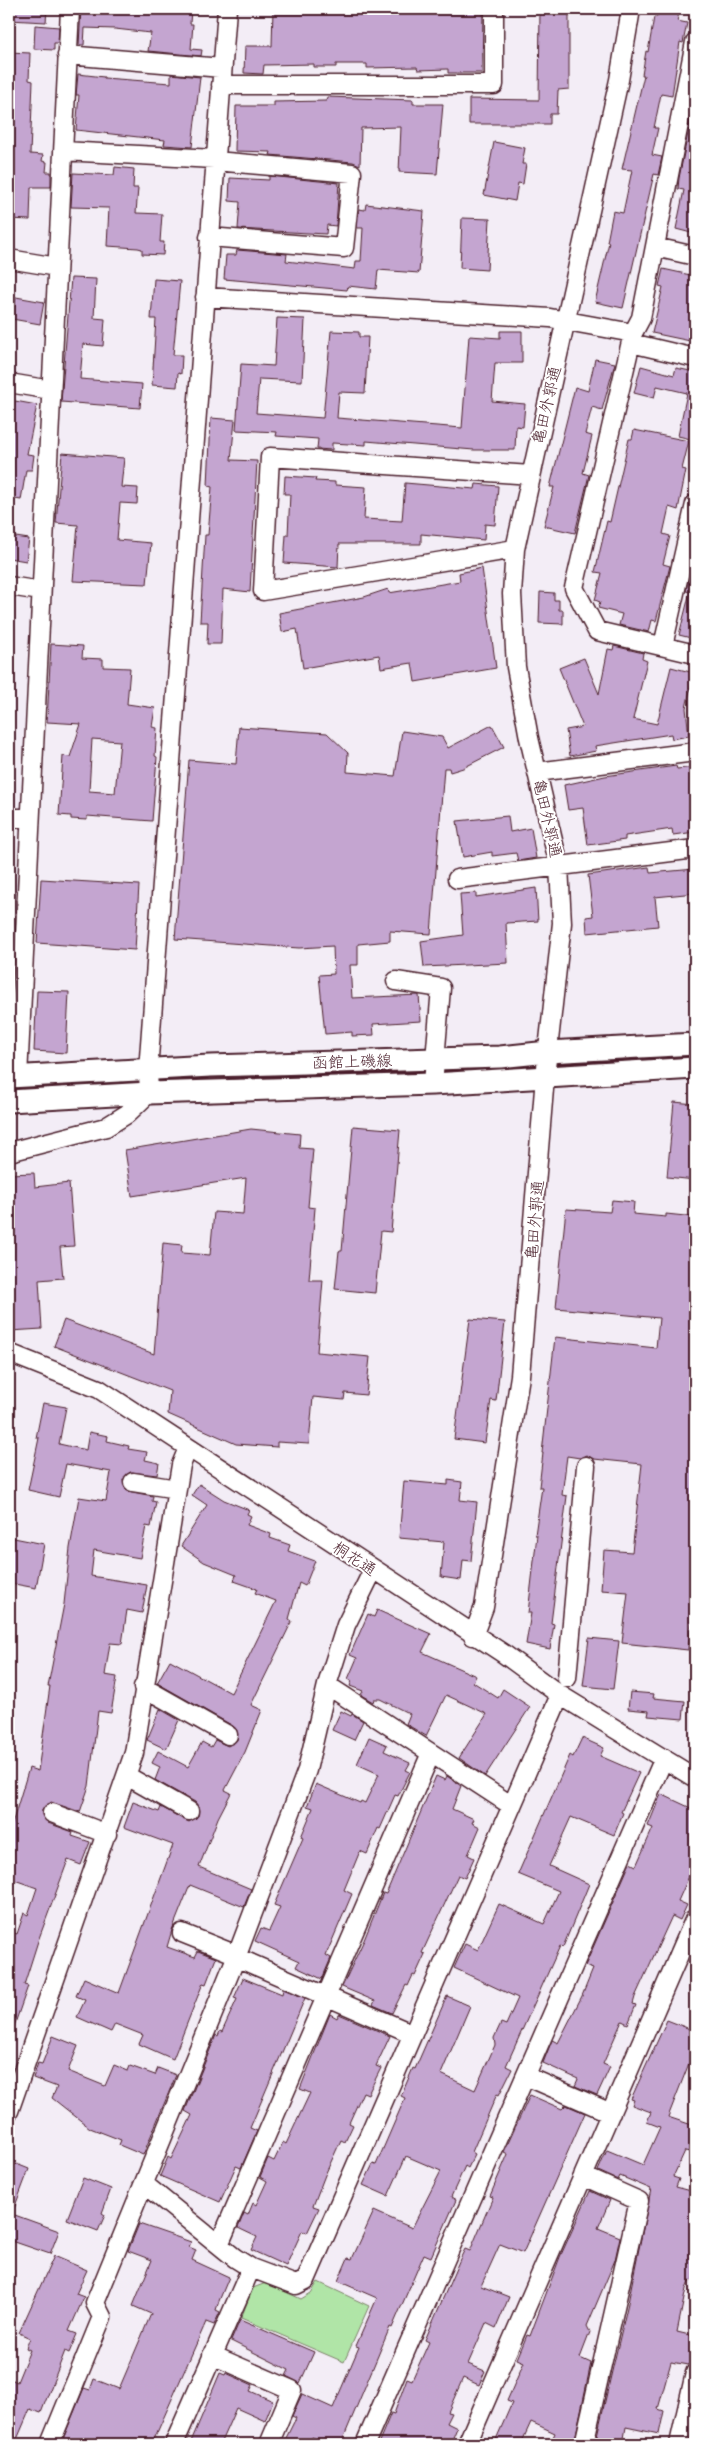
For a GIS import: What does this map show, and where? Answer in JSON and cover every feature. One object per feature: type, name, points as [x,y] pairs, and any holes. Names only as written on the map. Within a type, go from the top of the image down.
[{"type":"main road","name":"函館上磯線","points":[[13,1077],[210,1066],[500,1057],[548,1052],[695,1044]]},
{"type":"main road","name":"函館上磯線","points":[[9,1101],[148,1093],[433,1084],[695,1068]]},
{"type":"street","points":[[13,1077],[29,818],[70,9]]},
{"type":"street","points":[[9,1152],[106,1127],[127,1114],[148,1093],[148,1070],[214,160],[227,9]]},
{"type":"street","points":[[67,55],[222,76],[494,85],[494,9]]},
{"type":"street","name":"亀田外郭通","points":[[473,1636],[484,1607],[520,1376],[545,1077],[562,923],[559,866],[537,772],[516,667],[512,594],[515,548],[619,80],[631,9]]},
{"type":"street","points":[[695,42],[641,318],[632,338],[574,588],[597,630],[695,654]]},
{"type":"street","points":[[63,151],[214,160],[352,173],[344,248],[209,237]]},
{"type":"street","points":[[656,247],[695,256]]},
{"type":"street","points":[[9,259],[57,267]]},
{"type":"street","points":[[205,297],[566,319],[695,358]]},
{"type":"street","points":[[9,383],[51,390]]},
{"type":"street","points":[[515,548],[263,591],[270,457],[531,475]]},
{"type":"street","points":[[663,646],[695,504]]},
{"type":"street","points":[[9,586],[41,591]]},
{"type":"street","points":[[537,772],[695,752]]},
{"type":"street","points":[[9,818],[29,818]]},
{"type":"street","points":[[457,879],[695,849]]},
{"type":"street","points":[[396,981],[441,988],[433,1084]]},
{"type":"street","name":"桐花通","points":[[9,1352],[98,1389],[473,1636],[563,1687],[664,1758],[693,1772]]},
{"type":"street","points":[[9,2111],[134,1753],[181,1465],[188,1448]]},
{"type":"street","points":[[144,2184],[219,2245],[251,2268],[296,2285],[306,2280],[563,1687],[586,1466]]},
{"type":"street","points":[[132,1482],[177,1489]]},
{"type":"street","points":[[50,2444],[102,2317],[95,2303],[236,1956],[307,1770],[327,1685],[346,1625],[373,1570]]},
{"type":"street","points":[[327,1685],[512,1806]]},
{"type":"street","points":[[144,1687],[228,1735]]},
{"type":"street","points":[[219,2245],[431,1753]]},
{"type":"street","points":[[365,2444],[664,1758]]},
{"type":"street","points":[[127,1776],[189,1811]]},
{"type":"street","points":[[52,1813],[107,1834]]},
{"type":"street","points":[[467,2444],[695,1918]]},
{"type":"street","points":[[182,1933],[413,2034]]},
{"type":"street","points":[[526,2076],[611,2113]]},
{"type":"street","points":[[584,2176],[639,2201],[584,2444]]},
{"type":"street","points":[[174,2444],[251,2268]]},
{"type":"street","points":[[212,2355],[292,2390],[269,2444]]},
{"type":"street","points":[[679,2444],[695,2373]]},
{"type":"green space","points":[[318,2282],[369,2306],[344,2362],[241,2318],[253,2288],[266,2283],[301,2299],[311,2293]]},
{"type":"building","points":[[9,9],[47,9],[46,22],[9,20]]},
{"type":"building","points":[[81,9],[191,9],[190,24],[193,24],[191,49],[202,50],[201,56],[148,51],[151,33],[115,29],[85,28],[84,45],[79,45]]},
{"type":"building","points":[[273,9],[428,9],[428,12],[483,11],[482,73],[448,73],[448,69],[418,70],[417,67],[367,68],[367,64],[336,64],[336,67],[314,67],[314,64],[264,65],[263,74],[244,73],[245,46],[272,46]]},
{"type":"building","points":[[540,9],[569,9],[569,89],[558,90],[557,114],[550,114],[550,124],[469,124],[469,99],[539,100]]},
{"type":"building","points":[[659,9],[680,9],[677,21],[687,23],[683,43],[680,42],[672,96],[661,94],[654,128],[658,128],[652,155],[662,157],[658,175],[654,174],[623,308],[595,302],[609,242],[607,242],[613,211],[623,213],[632,170],[622,169],[644,75],[642,75],[646,51],[648,52],[654,17],[657,17]]},
{"type":"building","points":[[35,25],[59,27],[58,43],[54,43],[54,50],[34,49]]},
{"type":"building","points":[[9,52],[30,53],[29,80],[33,81],[30,154],[43,155],[42,161],[47,162],[46,172],[51,172],[51,187],[31,187],[30,220],[9,219]]},
{"type":"building","points":[[78,74],[171,83],[171,74],[200,77],[192,147],[164,145],[165,140],[76,130],[79,95],[76,95]]},
{"type":"building","points":[[327,97],[413,100],[413,104],[443,104],[437,174],[399,172],[401,127],[361,128],[360,165],[353,162],[270,155],[271,152],[235,151],[236,106],[274,106],[274,102],[326,101]]},
{"type":"building","points":[[692,113],[695,114],[695,234],[676,229],[684,190],[678,189],[679,178]]},
{"type":"building","points":[[494,142],[525,148],[522,164],[526,164],[523,184],[518,183],[515,201],[484,195]]},
{"type":"building","points":[[115,167],[134,169],[133,188],[138,188],[136,213],[162,214],[160,242],[164,242],[163,255],[142,254],[142,249],[138,248],[107,246],[109,208],[71,207],[73,173],[114,175]]},
{"type":"building","points":[[269,176],[339,183],[336,226],[327,225],[326,234],[238,229],[240,202],[229,201],[230,178],[269,180]]},
{"type":"building","points":[[366,204],[424,211],[419,273],[378,270],[376,289],[348,286],[347,290],[224,279],[226,255],[236,255],[237,250],[287,254],[286,261],[355,269],[356,261],[361,261],[363,228],[357,228],[359,209],[365,210]]},
{"type":"building","points":[[462,218],[490,219],[487,270],[460,268]]},
{"type":"building","points":[[663,269],[695,276],[695,342],[652,333],[663,287],[659,286]]},
{"type":"building","points":[[71,278],[96,279],[94,318],[105,319],[103,346],[83,344],[80,379],[142,384],[140,408],[61,402]]},
{"type":"building","points":[[154,279],[180,281],[173,355],[182,355],[181,374],[178,373],[177,387],[152,385],[156,319],[151,319]]},
{"type":"building","points":[[16,297],[44,302],[40,324],[12,319]]},
{"type":"building","points":[[277,318],[305,319],[302,381],[259,379],[256,413],[323,418],[331,331],[359,332],[359,337],[368,337],[365,393],[339,392],[337,418],[462,428],[469,336],[500,338],[500,331],[522,331],[522,363],[495,363],[492,401],[525,404],[523,427],[516,426],[515,450],[474,450],[366,441],[366,445],[332,443],[332,450],[317,449],[318,439],[276,436],[277,432],[236,430],[241,364],[274,366]]},
{"type":"building","points":[[595,359],[615,363],[602,410],[592,407],[585,434],[592,436],[583,473],[589,475],[575,533],[544,526],[554,487],[550,487],[575,387],[588,391]]},
{"type":"building","points":[[641,366],[674,375],[676,368],[695,372],[695,440],[678,436],[687,393],[657,386],[654,398],[634,393]]},
{"type":"building","points":[[15,401],[37,405],[27,454],[34,455],[32,470],[26,470],[21,500],[9,498],[9,430]]},
{"type":"building","points":[[211,418],[235,420],[231,460],[257,461],[250,592],[223,589],[221,644],[207,644],[208,622],[200,622],[205,535],[208,535],[212,487],[208,486]]},
{"type":"building","points":[[634,430],[689,441],[682,469],[686,470],[678,510],[669,507],[663,534],[670,536],[663,564],[670,566],[656,621],[652,620],[649,632],[619,625],[622,614],[598,608],[600,602],[595,600],[602,573],[595,572],[607,521],[610,522],[629,439],[632,439]]},
{"type":"building","points":[[62,453],[124,458],[121,487],[138,488],[137,504],[120,503],[117,540],[151,543],[147,584],[73,581],[78,525],[56,523]]},
{"type":"building","points":[[285,476],[316,478],[315,481],[335,482],[335,485],[366,487],[364,519],[402,521],[405,483],[475,489],[476,484],[498,486],[495,525],[485,524],[484,540],[421,534],[421,544],[339,544],[338,567],[284,563],[286,535],[288,535],[290,494],[284,494]]},
{"type":"building","points":[[9,536],[29,539],[26,561],[9,558]]},
{"type":"building","points":[[482,568],[496,668],[415,682],[412,663],[381,668],[379,655],[303,668],[297,629],[282,632],[279,613],[364,597],[388,589],[389,593],[460,581],[459,573]]},
{"type":"building","points":[[691,570],[695,571],[695,593],[686,591]]},
{"type":"building","points":[[540,592],[554,593],[554,600],[559,600],[559,610],[563,610],[563,624],[539,623]]},
{"type":"building","points":[[690,592],[695,593],[695,639],[679,635]]},
{"type":"building","points":[[51,644],[83,646],[82,658],[103,659],[103,667],[130,668],[127,704],[155,708],[152,727],[157,728],[155,756],[157,757],[152,821],[87,816],[87,820],[71,819],[71,816],[59,815],[63,756],[70,757],[81,724],[47,722]],"holes":[[[92,739],[120,741],[115,793],[89,791]]]},
{"type":"building","points":[[614,646],[643,653],[642,659],[647,661],[633,719],[657,724],[671,667],[694,673],[686,708],[689,736],[672,739],[671,734],[595,746],[596,751],[570,756],[566,730],[583,727],[559,668],[584,658],[599,694],[608,649],[613,650]]},
{"type":"building","points":[[492,725],[504,747],[463,768],[450,772],[449,768],[444,768],[431,934],[390,931],[390,941],[358,944],[358,965],[350,965],[352,998],[419,995],[421,1021],[373,1024],[374,1035],[352,1036],[352,1032],[325,1034],[319,975],[334,974],[333,946],[299,948],[175,939],[189,760],[236,764],[239,727],[327,733],[348,753],[347,772],[395,776],[402,731],[442,737],[448,748]]},
{"type":"building","points":[[676,766],[677,769],[695,767],[695,832],[673,835],[672,829],[625,836],[625,840],[588,845],[583,808],[568,810],[564,785],[605,776]]},
{"type":"building","points":[[508,816],[510,832],[531,828],[536,858],[518,861],[516,853],[492,856],[492,852],[463,857],[457,821]]},
{"type":"building","points":[[649,867],[650,873],[695,869],[695,893],[655,897],[658,926],[587,933],[586,917],[593,916],[588,875]]},
{"type":"building","points":[[41,879],[139,885],[135,950],[37,943]]},
{"type":"building","points":[[536,888],[538,921],[506,923],[508,963],[424,967],[421,941],[463,935],[460,894],[476,893],[476,897]]},
{"type":"building","points":[[37,991],[69,992],[66,1053],[34,1051]]},
{"type":"building","points":[[674,1102],[695,1104],[695,1180],[667,1177]]},
{"type":"building","points":[[353,1126],[400,1130],[391,1232],[381,1231],[375,1293],[335,1289],[339,1251],[342,1251]]},
{"type":"building","points":[[251,1129],[300,1134],[299,1148],[313,1149],[308,1207],[315,1208],[309,1280],[323,1280],[317,1352],[370,1357],[366,1395],[345,1393],[344,1400],[313,1397],[309,1444],[277,1442],[277,1447],[236,1444],[168,1414],[170,1391],[54,1346],[64,1320],[154,1354],[163,1243],[182,1245],[181,1253],[210,1255],[214,1212],[243,1214],[246,1178],[132,1196],[125,1150]]},
{"type":"building","points":[[34,1173],[35,1187],[69,1183],[74,1246],[60,1247],[63,1278],[39,1280],[42,1329],[10,1331],[9,1174]]},
{"type":"building","points":[[612,1200],[634,1202],[633,1214],[666,1217],[666,1214],[695,1217],[695,1584],[688,1650],[622,1643],[628,1592],[601,1590],[604,1550],[632,1552],[642,1464],[594,1459],[586,1455],[580,1458],[567,1456],[562,1495],[567,1496],[551,1623],[554,1624],[550,1649],[526,1644],[531,1613],[528,1613],[537,1535],[535,1535],[542,1487],[539,1487],[555,1337],[656,1348],[659,1318],[556,1308],[566,1209],[610,1212]]},
{"type":"building","points":[[470,1319],[505,1322],[496,1401],[491,1400],[485,1443],[454,1439]]},
{"type":"building","points":[[43,1403],[66,1407],[59,1444],[86,1450],[89,1432],[108,1436],[107,1441],[129,1446],[128,1449],[147,1452],[145,1460],[159,1463],[157,1475],[130,1472],[123,1480],[127,1491],[153,1496],[152,1501],[156,1502],[151,1527],[146,1526],[140,1558],[94,1550],[91,1576],[147,1585],[142,1613],[127,1610],[122,1644],[110,1643],[105,1675],[117,1677],[111,1713],[98,1711],[89,1786],[80,1812],[51,1802],[42,1810],[42,1815],[48,1823],[73,1832],[72,1836],[90,1842],[81,1865],[68,1860],[38,1941],[24,1985],[28,1986],[11,2035],[9,2034],[9,1940],[11,1932],[17,1934],[24,1913],[28,1915],[37,1888],[9,1878],[9,1834],[29,1768],[38,1771],[50,1686],[48,1686],[64,1604],[70,1548],[79,1497],[106,1501],[111,1472],[66,1464],[59,1497],[28,1490],[39,1438],[36,1438]]},
{"type":"building","points":[[448,1480],[462,1482],[460,1500],[477,1502],[471,1561],[463,1560],[461,1580],[441,1577],[444,1542],[399,1538],[404,1481],[448,1485]]},
{"type":"building","points":[[199,1484],[224,1500],[249,1510],[247,1514],[251,1516],[247,1525],[271,1534],[270,1538],[290,1545],[288,1551],[315,1561],[305,1586],[299,1583],[289,1619],[292,1621],[251,1705],[262,1710],[245,1752],[225,1790],[231,1793],[218,1818],[199,1867],[251,1889],[244,1907],[190,1885],[167,1947],[195,1957],[198,1951],[216,1958],[206,1984],[203,1983],[173,2059],[139,2044],[143,2035],[115,2024],[111,2032],[77,2017],[85,2000],[76,1996],[84,1978],[119,1993],[173,1845],[124,1827],[133,1802],[159,1812],[161,1807],[189,1822],[198,1816],[198,1806],[195,1802],[155,1780],[160,1767],[152,1763],[158,1751],[188,1767],[202,1742],[211,1747],[215,1740],[228,1746],[237,1740],[237,1730],[233,1726],[157,1683],[170,1660],[231,1693],[276,1601],[255,1593],[257,1589],[234,1581],[236,1575],[204,1562],[181,1546],[207,1505],[192,1495]]},
{"type":"building","points":[[9,1537],[44,1544],[36,1588],[9,1583]]},
{"type":"building","points":[[377,1610],[431,1634],[422,1652],[476,1676],[473,1682],[498,1698],[503,1689],[530,1707],[485,1776],[459,1758],[487,1714],[446,1695],[426,1736],[406,1724],[410,1714],[380,1699],[374,1699],[373,1702],[361,1695],[363,1691],[350,1686],[352,1681],[348,1679],[357,1658],[350,1655],[368,1614],[374,1617]]},
{"type":"building","points":[[589,1638],[619,1641],[613,1689],[583,1686]]},
{"type":"building","points":[[630,1692],[654,1694],[653,1698],[685,1701],[683,1719],[648,1716],[649,1711],[628,1709]]},
{"type":"building","points":[[160,1709],[179,1720],[166,1749],[147,1740]]},
{"type":"building","points":[[341,1711],[351,1716],[352,1714],[363,1721],[354,1740],[332,1730]]},
{"type":"building","points":[[369,1737],[387,1745],[384,1751],[410,1763],[406,1770],[410,1772],[398,1796],[395,1795],[367,1854],[360,1851],[344,1890],[352,1894],[326,1955],[331,1958],[322,1979],[296,1967],[299,1961],[255,1941],[261,1928],[269,1931],[280,1907],[274,1905],[303,1838],[301,1837],[313,1808],[307,1806],[316,1784],[360,1803],[361,1801],[365,1803],[379,1774],[357,1764]]},
{"type":"building","points":[[582,1738],[604,1748],[600,1756],[639,1773],[621,1812],[623,1813],[614,1835],[571,1817],[549,1866],[589,1884],[563,1947],[560,1946],[506,2066],[512,2069],[499,2095],[497,2094],[472,2152],[475,2154],[468,2168],[465,2166],[451,2197],[456,2200],[431,2257],[424,2254],[392,2328],[390,2327],[341,2444],[327,2444],[312,2437],[309,2444],[283,2444],[296,2418],[292,2416],[302,2394],[333,2408],[359,2347],[356,2346],[377,2298],[338,2281],[348,2258],[352,2259],[374,2211],[412,2228],[441,2171],[406,2156],[388,2196],[363,2185],[373,2164],[376,2165],[405,2098],[401,2096],[447,1996],[470,2006],[441,2074],[475,2090],[495,2045],[494,2038],[501,2023],[506,2025],[518,1998],[454,1968],[465,1944],[478,1950],[499,1904],[544,1924],[559,1891],[518,1874],[570,1755],[573,1757]]},
{"type":"building","points":[[436,1776],[445,1780],[447,1776],[461,1786],[452,1809],[474,1819],[472,1823],[480,1827],[468,1855],[474,1858],[465,1878],[458,1875],[422,1953],[425,1954],[415,1976],[413,1975],[408,1986],[406,1985],[392,2013],[373,2005],[375,2001],[342,1987],[383,1893],[386,1894]]},
{"type":"building","points":[[661,1794],[695,1810],[695,1876],[690,1874],[678,1901],[687,1905],[680,1920],[672,1916],[635,1997],[633,2004],[636,2005],[628,2024],[622,2021],[603,2064],[610,2067],[597,2095],[575,2086],[578,2079],[543,2063],[552,2040],[558,2043],[582,1996],[593,1969],[585,1966],[630,1863],[636,1866],[653,1828],[648,1826]]},
{"type":"building","points":[[243,1978],[282,1994],[283,1989],[305,1998],[250,2128],[257,2131],[241,2168],[236,2166],[220,2202],[160,2176],[168,2157],[171,2159],[192,2115],[185,2111],[216,2035],[218,2036],[220,2031],[222,2032],[237,1999],[234,1998]]},
{"type":"building","points":[[330,2014],[337,2018],[339,2014],[390,2036],[376,2066],[381,2068],[368,2094],[363,2092],[349,2123],[353,2125],[345,2142],[341,2140],[325,2175],[313,2206],[319,2208],[307,2233],[302,2231],[286,2266],[251,2250],[257,2237],[238,2228],[244,2213],[248,2215],[253,2203],[256,2205],[267,2181],[260,2177],[268,2158],[274,2161],[283,2142],[286,2144],[310,2093],[300,2089]]},
{"type":"building","points":[[667,2020],[695,2031],[695,2048],[668,2117],[695,2126],[695,2153],[685,2151],[673,2177],[679,2179],[676,2187],[695,2192],[694,2281],[690,2280],[686,2289],[677,2332],[694,2336],[689,2365],[671,2362],[658,2409],[664,2411],[659,2434],[626,2427],[623,2444],[595,2444],[628,2303],[651,2189],[620,2176],[618,2180],[598,2171],[607,2150],[643,2165],[660,2127],[647,2122],[651,2112],[632,2105],[634,2100],[631,2099]]},
{"type":"building","points":[[53,2036],[78,2046],[68,2071],[105,2086],[114,2065],[128,2071],[130,2066],[155,2075],[158,2068],[176,2075],[143,2155],[119,2145],[121,2140],[90,2128],[52,2098],[57,2087],[33,2078],[38,2063],[42,2064]]},
{"type":"building","points":[[530,2095],[562,2109],[566,2105],[585,2113],[523,2253],[500,2244],[481,2286],[509,2297],[496,2328],[486,2323],[468,2364],[485,2371],[479,2385],[463,2378],[448,2412],[452,2413],[447,2423],[457,2428],[452,2440],[449,2439],[446,2444],[378,2444],[391,2413],[394,2414],[407,2378],[412,2380],[429,2342],[425,2340],[460,2259],[465,2249],[470,2251],[493,2197],[490,2196],[508,2154],[504,2152]]},
{"type":"building","points":[[9,2161],[29,2169],[12,2214],[59,2231],[50,2254],[9,2240]]},
{"type":"building","points":[[83,2178],[111,2189],[102,2213],[105,2215],[98,2231],[67,2219]]},
{"type":"building","points":[[590,2191],[610,2200],[598,2228],[620,2237],[615,2260],[587,2326],[590,2332],[580,2358],[591,2363],[574,2444],[550,2444],[555,2433],[531,2422],[521,2444],[494,2444],[512,2403],[507,2401],[524,2362],[517,2359],[527,2335],[530,2336],[560,2257]]},
{"type":"building","points":[[139,2224],[191,2242],[189,2247],[196,2250],[192,2260],[229,2277],[216,2310],[220,2312],[214,2325],[206,2322],[152,2444],[61,2444],[84,2388],[90,2390],[94,2379],[119,2389],[151,2314],[133,2306],[152,2260],[128,2251]]},
{"type":"building","points":[[54,2256],[87,2270],[76,2294],[84,2297],[69,2331],[77,2334],[69,2353],[65,2351],[41,2413],[30,2409],[15,2444],[9,2444],[9,2378],[17,2382],[30,2350],[26,2348],[30,2338],[19,2333]]},
{"type":"building","points":[[240,2320],[314,2352],[300,2383],[286,2376],[289,2370],[231,2341]]},
{"type":"building","points":[[220,2373],[225,2375],[226,2373],[253,2385],[250,2391],[273,2401],[265,2421],[236,2408],[220,2444],[190,2444]]}]
